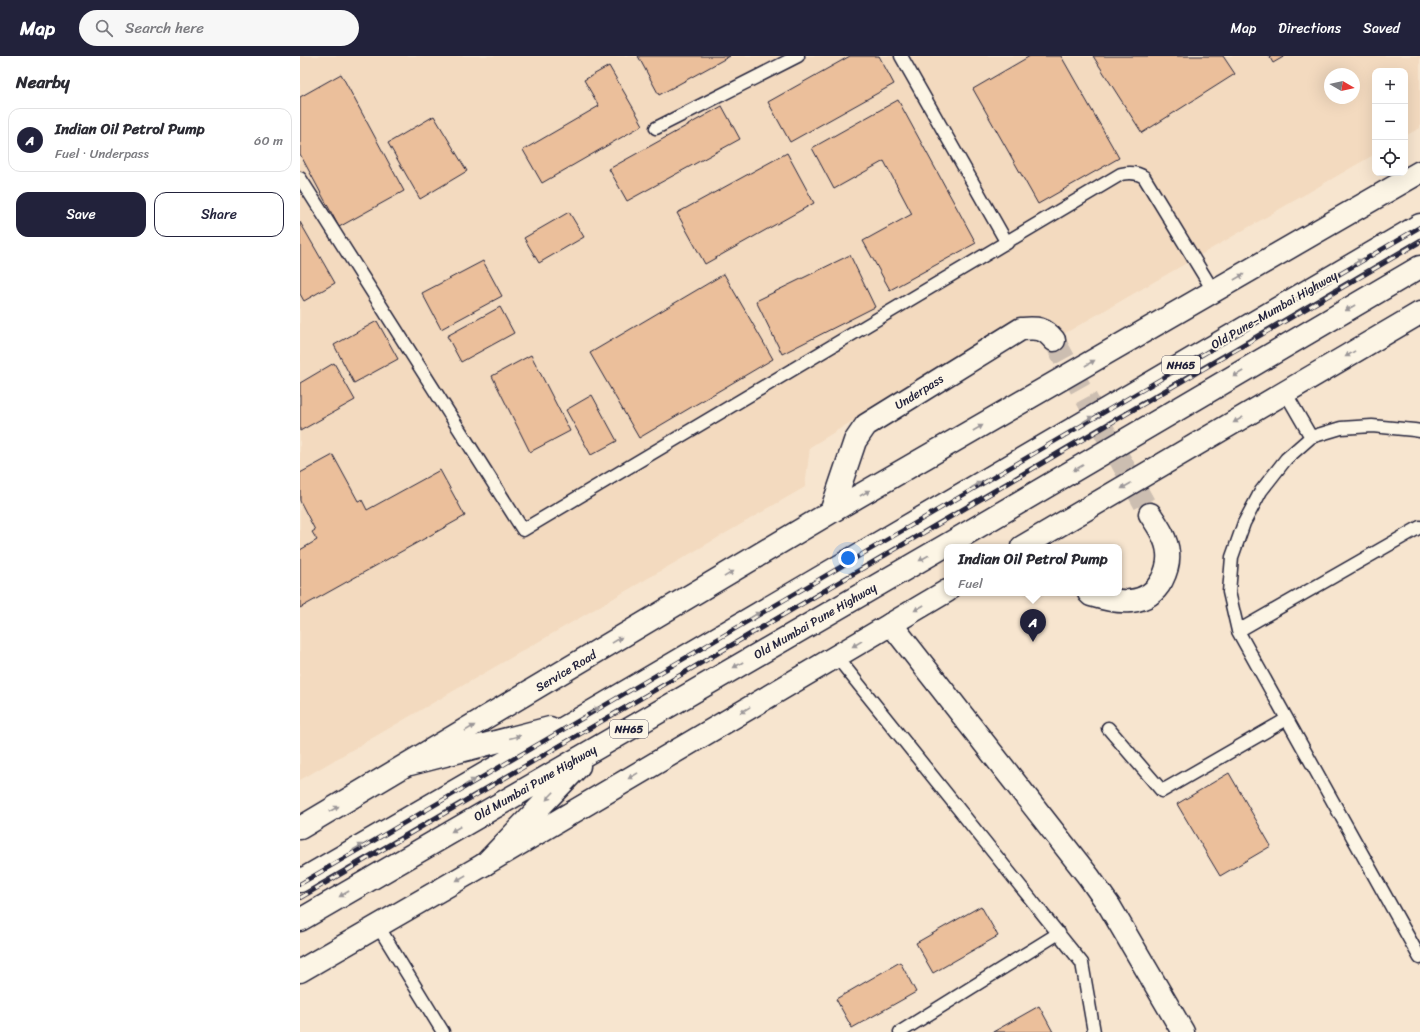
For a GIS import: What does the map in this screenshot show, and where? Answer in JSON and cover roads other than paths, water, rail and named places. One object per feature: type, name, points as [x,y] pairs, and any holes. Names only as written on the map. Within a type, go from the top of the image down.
[{"type":"main road","name":"Service Road","points":[[300,828],[410,764],[831,512],[1420,172]]},
{"type":"main road","name":"Old Pune–Mumbai Highway","points":[[576,721],[1420,225]]},
{"type":"main road","name":"Old Mumbai Pune Highway","points":[[948,544],[1420,267]]},
{"type":"main road","points":[[1034,544],[1055,539],[1285,392],[1420,313]]},
{"type":"main road","name":"Underpass","points":[[831,512],[855,441],[866,425],[1021,330],[1036,328],[1046,331],[1054,340]]},
{"type":"main road","points":[[1098,596],[1110,601],[1128,602],[1143,598],[1158,588],[1166,573],[1168,553],[1163,534],[1150,514]]},
{"type":"main road","name":"Old Mumbai Pune Highway","points":[[300,920],[944,547]]},
{"type":"main road","points":[[300,971],[485,864],[944,593]]},
{"type":"main road","points":[[891,624],[1089,877],[1110,908],[1183,1032]]},
{"type":"main road","points":[[410,764],[576,721]]},
{"type":"main road","name":"NH65","points":[[300,881],[576,721]]},
{"type":"main road","points":[[485,864],[596,748]]},
{"type":"lane","points":[[656,128],[798,56]]},
{"type":"lane","points":[[901,56],[1007,243]]},
{"type":"lane","points":[[300,178],[523,530],[1122,174],[1130,172],[1144,177],[1214,292]]},
{"type":"lane","points":[[1285,392],[1311,437]]},
{"type":"lane","points":[[1420,432],[1414,430],[1372,426],[1341,428],[1311,437],[1286,459],[1261,491],[1244,523],[1232,557],[1229,592],[1238,631],[1420,958]]},
{"type":"lane","points":[[1238,631],[1420,527]]},
{"type":"lane","points":[[836,656],[1082,963],[1094,1032]]},
{"type":"lane","points":[[1108,728],[1162,791],[1287,719]]},
{"type":"lane","points":[[378,926],[443,1032]]},
{"type":"lane","points":[[900,1032],[1059,933]]},
{"type":"tunnel","points":[[1054,340],[1150,514]]},
{"type":"railway","points":[[300,884],[1420,227]]},
{"type":"railway","points":[[300,898],[1420,242]]},
{"type":"place","name":"Indian Oil Petrol Pump","points":[[1033,642]]}]
